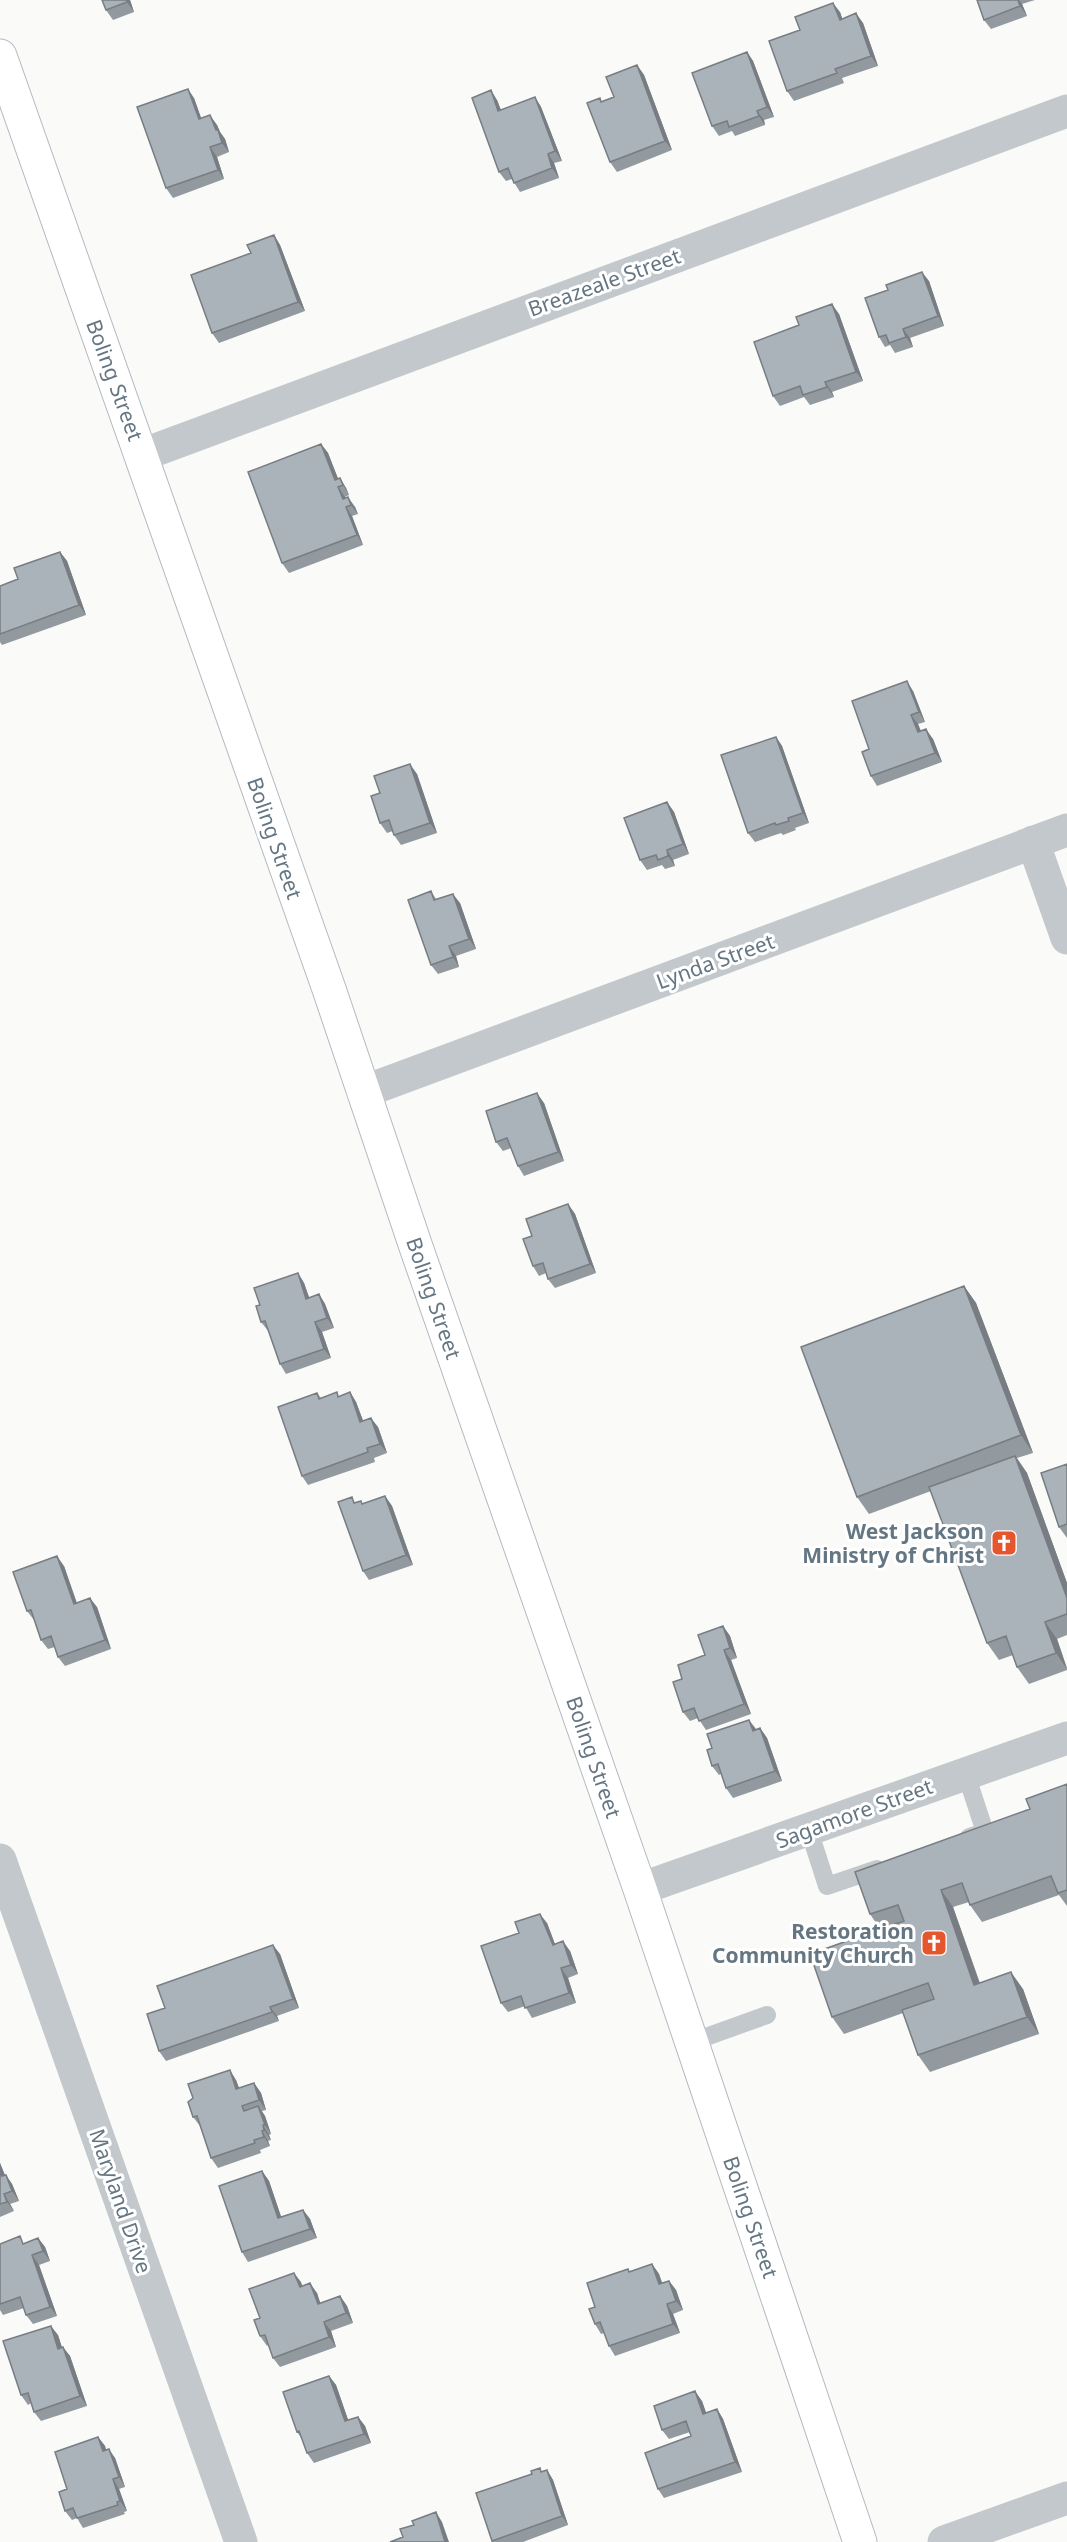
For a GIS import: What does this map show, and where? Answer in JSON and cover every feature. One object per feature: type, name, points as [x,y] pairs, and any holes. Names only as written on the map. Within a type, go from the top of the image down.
[{"type":"street","name":"Boling Street","points":[[0,56],[8,101],[142,455],[640,1889],[860,2542]]},
{"type":"street","name":"Breazeale Street","points":[[142,455],[1067,111]]},
{"type":"street","name":"Lynda Street","points":[[363,1092],[1067,830]]},
{"type":"street","points":[[1033,842],[1067,938]]},
{"type":"street","name":"Sagamore Street","points":[[640,1889],[1067,1738]]},
{"type":"street","name":"Maryland Drive","points":[[0,1860],[241,2542]]},
{"type":"street","points":[[944,2542],[1067,2498]]},
{"type":"lane","points":[[951,1843],[985,1832],[966,1773]]},
{"type":"lane","points":[[808,1830],[827,1886],[895,1863]]},
{"type":"lane","points":[[692,2042],[767,2014]]},
{"type":"building","points":[[102,0],[127,0],[127,2],[106,10]]},
{"type":"building","points":[[977,0],[1018,0],[1020,6],[984,20]]},
{"type":"building","points":[[833,3],[840,20],[856,13],[871,56],[835,69],[837,73],[787,91],[769,41],[800,30],[795,17]]},
{"type":"building","points":[[747,52],[767,107],[757,111],[759,116],[729,127],[727,121],[712,126],[692,73]]},
{"type":"building","points":[[637,65],[665,141],[610,162],[587,103],[600,98],[601,102],[614,97],[606,77]]},
{"type":"building","points":[[188,89],[199,119],[210,115],[218,130],[222,143],[210,147],[218,170],[166,188],[137,107]]},
{"type":"building","points":[[491,90],[498,111],[535,97],[555,151],[548,154],[552,168],[514,183],[508,168],[499,172],[472,98]]},
{"type":"building","points":[[274,235],[298,302],[212,333],[191,275],[251,253],[247,245]]},
{"type":"building","points":[[922,272],[938,316],[903,329],[906,337],[889,343],[886,335],[879,337],[865,298],[888,290],[886,285]]},
{"type":"building","points":[[832,304],[856,372],[825,382],[827,387],[803,395],[800,386],[773,396],[754,342],[799,325],[796,317]]},
{"type":"building","points":[[321,444],[335,480],[340,478],[343,485],[338,487],[343,499],[348,497],[351,505],[346,507],[357,535],[282,563],[248,472]]},
{"type":"building","points":[[60,552],[79,605],[0,634],[0,586],[18,579],[14,568]]},
{"type":"building","points":[[907,681],[919,712],[911,715],[918,732],[926,729],[935,753],[871,776],[862,752],[869,749],[852,701]]},
{"type":"building","points":[[776,737],[803,813],[788,818],[789,821],[776,825],[775,823],[748,833],[721,755]]},
{"type":"building","points":[[410,764],[430,823],[394,835],[389,820],[380,823],[371,796],[380,793],[374,776]]},
{"type":"building","points":[[667,802],[683,844],[667,850],[668,856],[658,860],[656,855],[640,860],[624,818]]},
{"type":"building","points":[[431,891],[434,900],[453,894],[469,939],[449,946],[453,957],[431,965],[408,900]]},
{"type":"building","points":[[537,1093],[558,1152],[518,1166],[507,1138],[496,1142],[486,1111]]},
{"type":"building","points":[[568,1204],[590,1264],[548,1279],[543,1263],[533,1266],[523,1239],[532,1236],[526,1219]]},
{"type":"building","points":[[298,1273],[306,1299],[319,1294],[327,1318],[315,1322],[324,1349],[280,1364],[265,1321],[261,1322],[256,1306],[260,1305],[254,1288]]},
{"type":"building","points":[[964,1286],[1021,1435],[857,1497],[801,1347]]},
{"type":"building","points":[[337,1392],[338,1397],[350,1392],[360,1422],[371,1418],[380,1444],[367,1448],[368,1452],[302,1476],[278,1407],[317,1393],[319,1399]]},
{"type":"building","name":"West Jackson Ministry of Christ","points":[[1015,1456],[1067,1598],[1067,1614],[1045,1622],[1056,1653],[1017,1667],[1006,1636],[987,1643],[929,1487]]},
{"type":"building","points":[[1067,1464],[1067,1524],[1059,1527],[1041,1473]]},
{"type":"building","points":[[385,1496],[406,1555],[363,1571],[338,1502],[352,1497],[354,1503],[361,1501],[362,1504]]},
{"type":"building","points":[[57,1556],[74,1604],[90,1598],[105,1640],[58,1657],[51,1636],[41,1640],[31,1610],[27,1611],[13,1572]]},
{"type":"building","points":[[723,1626],[730,1648],[724,1650],[744,1704],[699,1721],[694,1708],[683,1712],[673,1682],[682,1679],[678,1665],[705,1655],[698,1635]]},
{"type":"building","points":[[749,1720],[753,1731],[760,1728],[775,1771],[726,1788],[718,1764],[712,1766],[707,1750],[712,1748],[707,1734]]},
{"type":"building","name":"Restoration Community Church","points":[[1067,1784],[1067,1890],[1058,1893],[1051,1876],[970,1905],[962,1883],[941,1890],[974,1985],[1011,1972],[1027,2017],[918,2055],[902,2010],[934,1999],[928,1983],[832,2017],[810,1954],[904,1921],[898,1905],[870,1914],[855,1872],[1030,1809],[1026,1799]]},
{"type":"building","points":[[540,1914],[553,1945],[563,1941],[571,1965],[561,1968],[569,1993],[525,2008],[521,1996],[501,2003],[481,1946],[519,1933],[515,1922]]},
{"type":"building","points":[[273,1945],[293,1999],[270,2007],[272,2012],[159,2051],[147,2014],[165,2008],[157,1986]]},
{"type":"building","points":[[230,2070],[236,2089],[254,2083],[259,2100],[242,2106],[244,2111],[258,2106],[265,2125],[262,2131],[264,2137],[254,2140],[255,2143],[211,2158],[197,2116],[193,2117],[188,2102],[193,2098],[188,2084]]},
{"type":"building","points":[[0,2171],[2,2176],[6,2175],[12,2191],[4,2194],[7,2202],[0,2204]]},
{"type":"building","points":[[262,2171],[278,2218],[303,2210],[310,2229],[242,2252],[219,2186]]},
{"type":"building","points":[[20,2236],[23,2244],[38,2238],[43,2251],[32,2255],[50,2307],[26,2315],[20,2297],[0,2304],[0,2244]]},
{"type":"building","points":[[652,2264],[659,2284],[669,2281],[676,2301],[667,2304],[673,2324],[609,2346],[600,2322],[595,2324],[589,2309],[595,2307],[587,2283],[628,2269],[629,2272]]},
{"type":"building","points":[[294,2273],[300,2287],[310,2283],[318,2304],[340,2296],[346,2313],[324,2322],[329,2337],[273,2358],[265,2335],[260,2336],[254,2320],[260,2318],[249,2289]]},
{"type":"building","points":[[51,2326],[58,2349],[63,2347],[80,2396],[34,2412],[28,2393],[21,2395],[3,2341]]},
{"type":"building","points":[[329,2376],[345,2421],[358,2417],[364,2434],[307,2453],[283,2392]]},
{"type":"building","points":[[695,2391],[703,2414],[717,2409],[735,2462],[658,2489],[645,2453],[691,2436],[686,2421],[662,2430],[654,2406]]},
{"type":"building","points":[[98,2437],[103,2451],[109,2449],[119,2477],[113,2479],[120,2501],[117,2502],[118,2505],[77,2518],[73,2508],[65,2511],[59,2492],[67,2489],[55,2452]]},
{"type":"building","points":[[540,2468],[541,2472],[547,2470],[562,2516],[492,2541],[476,2493],[532,2474],[531,2471]]},
{"type":"building","points":[[436,2512],[445,2542],[390,2542],[403,2537],[400,2529],[414,2525],[412,2521]]},
{"type":"place","name":"West Jackson Ministry of Christ","points":[[1004,1543]]},
{"type":"place","name":"Restoration Community Church","points":[[934,1943]]}]
